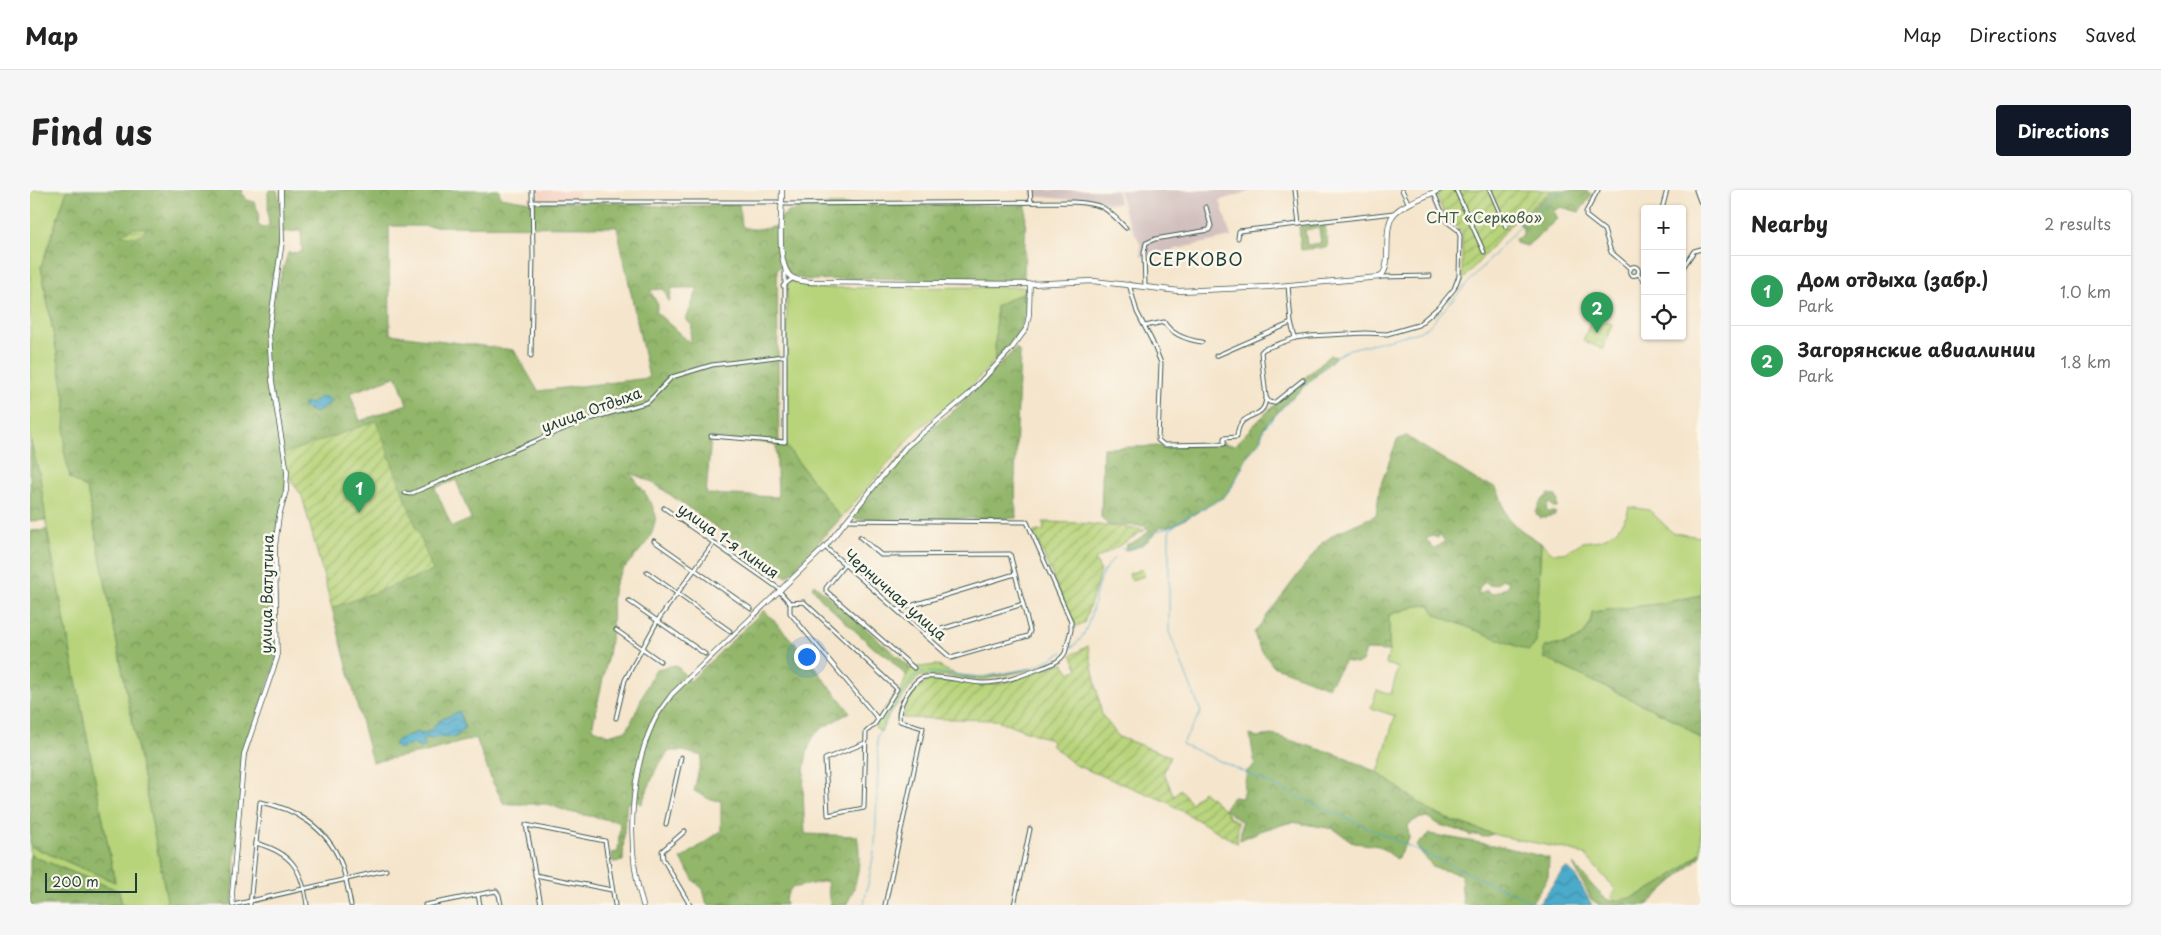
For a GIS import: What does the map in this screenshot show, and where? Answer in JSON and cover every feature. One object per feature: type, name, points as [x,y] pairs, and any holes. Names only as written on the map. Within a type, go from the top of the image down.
[{"type":"main road","points":[[782,190],[782,254],[785,267],[793,278],[810,282],[1030,284],[1088,281],[1129,284],[1179,292],[1213,291],[1380,277],[1385,269],[1389,223],[1394,213],[1436,191]]},
{"type":"main road","points":[[1697,190],[1701,201]]},
{"type":"street","name":"улица Ватутина","points":[[233,905],[232,894],[244,754],[277,658],[276,547],[279,516],[286,490],[287,475],[272,381],[269,331],[282,242],[281,190]]},
{"type":"street","points":[[532,190],[532,356]]},
{"type":"street","points":[[1030,190],[1031,202]]},
{"type":"street","points":[[1295,190],[1299,224]]},
{"type":"street","points":[[1403,190],[1409,204]]},
{"type":"street","points":[[1456,190],[1484,252]]},
{"type":"street","points":[[1490,190],[1506,227]]},
{"type":"street","points":[[1598,190],[1586,212],[1586,216],[1604,230],[1611,252],[1631,268],[1632,275],[1638,274],[1641,277]]},
{"type":"street","points":[[1663,205],[1667,190]]},
{"type":"street","points":[[1129,284],[1132,302],[1161,363],[1158,440],[1164,445],[1224,444],[1224,438],[1237,437],[1238,427],[1247,416],[1261,412],[1265,408],[1266,397],[1261,352],[1264,349],[1295,338],[1366,333],[1387,334],[1418,325],[1440,306],[1454,289],[1459,276],[1460,236],[1458,230],[1446,221],[1436,191]]},
{"type":"street","points":[[531,202],[718,201],[777,202],[782,204],[1073,202],[1101,205],[1107,208],[1126,228]]},
{"type":"street","points":[[1145,287],[1144,253],[1146,243],[1155,239],[1209,230],[1211,226],[1206,206]]},
{"type":"street","points":[[1238,238],[1239,231],[1394,213]]},
{"type":"street","points":[[1686,263],[1694,251],[1701,248]]},
{"type":"street","points":[[712,436],[785,442],[783,286],[785,267]]},
{"type":"street","points":[[1380,277],[1430,276]]},
{"type":"street","points":[[783,286],[793,278]]},
{"type":"street","points":[[643,905],[635,871],[633,811],[639,768],[653,722],[672,694],[825,547],[906,447],[968,395],[1019,340],[1026,329],[1029,315],[1030,284]]},
{"type":"street","points":[[1288,285],[1291,323],[1295,338]]},
{"type":"street","points":[[1145,326],[1164,322],[1172,332],[1190,340],[1202,342]]},
{"type":"street","points":[[1216,356],[1291,323]]},
{"type":"street","name":"улица Отдыха","points":[[405,493],[410,494],[580,422],[648,402],[672,377],[712,365],[783,356]]},
{"type":"street","points":[[1266,397],[1268,402],[1274,403],[1304,380]]},
{"type":"street","name":"улица 1-я линия","points":[[664,508],[780,591],[790,603]]},
{"type":"street","points":[[847,520],[1027,522],[1071,621],[1071,630],[1065,653],[1047,667],[994,683],[926,677],[914,685],[900,707],[898,716],[900,721],[923,728],[885,905]]},
{"type":"street","points":[[860,537],[881,555],[1010,554],[1022,604],[924,634]]},
{"type":"street","points":[[654,541],[751,609]]},
{"type":"street","points":[[616,718],[626,680],[658,620],[713,544]]},
{"type":"street","name":"Черничная улица","points":[[825,547],[951,658],[1028,636],[1030,631],[1022,604]]},
{"type":"street","points":[[845,564],[826,588],[826,591],[914,668]]},
{"type":"street","points":[[646,572],[730,631]]},
{"type":"street","points":[[897,610],[1015,574]]},
{"type":"street","points":[[629,600],[705,654]]},
{"type":"street","points":[[865,743],[825,759],[828,815],[864,808],[866,732],[878,719],[897,689],[804,602],[790,603],[790,613],[878,719]]},
{"type":"street","points":[[616,630],[660,660]]},
{"type":"street","points":[[666,824],[681,757]]},
{"type":"street","points":[[250,903],[260,802],[277,805],[293,812],[314,826],[332,846],[341,864],[351,905]]},
{"type":"street","points":[[541,905],[526,825],[606,842],[615,905]]},
{"type":"street","points":[[1014,905],[1030,829]]},
{"type":"street","points":[[685,831],[662,850],[663,859],[690,905]]},
{"type":"street","points":[[256,843],[274,848],[290,860],[305,888],[307,905]]},
{"type":"street","points":[[233,905],[250,903],[305,888],[386,870]]},
{"type":"street","points":[[535,875],[612,890]]},
{"type":"street","points":[[425,905],[496,891],[500,895],[501,905]]},
{"type":"street","points":[[478,895],[480,905]]},
{"type":"shaded area","points":[[539,190],[578,190],[578,200],[539,200]]},
{"type":"shaded area","points":[[1032,190],[1117,190],[1119,204],[1032,196]]},
{"type":"shaded area","points":[[1119,190],[1254,190],[1220,200],[1231,237],[1141,257],[1140,243],[1125,214]]},
{"type":"green space","points":[[30,190],[67,190],[41,267],[66,403],[70,478],[87,489],[167,900],[162,905],[122,905],[119,891],[30,855],[30,846],[115,882],[47,530],[40,477],[30,439]]},
{"type":"green space","points":[[67,190],[242,190],[241,193],[247,200],[254,202],[259,213],[258,225],[263,228],[269,226],[268,192],[271,190],[277,190],[281,210],[281,190],[499,190],[500,197],[531,202],[605,202],[673,207],[739,204],[742,226],[756,229],[780,225],[781,217],[806,205],[1026,205],[1024,279],[1019,284],[872,278],[810,280],[792,277],[783,265],[777,269],[779,441],[786,446],[841,518],[787,577],[652,482],[630,473],[651,503],[654,509],[655,522],[649,538],[617,579],[613,591],[612,631],[592,728],[608,735],[627,730],[656,669],[676,665],[690,681],[764,610],[801,650],[850,712],[814,736],[806,757],[803,798],[805,834],[857,836],[859,853],[858,871],[846,905],[830,905],[827,881],[791,888],[785,899],[786,905],[707,905],[703,889],[694,881],[681,859],[721,831],[721,801],[709,799],[694,791],[702,756],[683,751],[669,751],[657,767],[641,805],[637,801],[627,803],[623,861],[613,862],[612,853],[618,852],[620,822],[569,812],[547,804],[504,804],[492,781],[476,738],[426,752],[372,762],[332,608],[433,571],[287,472],[286,491],[276,535],[277,658],[244,754],[232,905],[162,905],[167,900],[87,489],[70,478],[64,450],[66,403],[41,267]],"holes":[[[389,226],[617,227],[649,378],[538,391],[514,350],[390,334]],[[301,231],[302,252],[288,253],[275,296],[282,232]],[[672,288],[698,288],[686,320],[692,325],[690,343],[656,312],[658,305],[650,290],[664,289],[669,302]],[[397,376],[407,404],[360,421],[350,393]],[[312,403],[329,405],[316,413],[303,407],[304,404]],[[711,438],[776,444],[778,497],[706,494]],[[456,480],[471,519],[452,527],[435,488]],[[459,712],[465,727],[453,738],[427,738],[416,747],[415,744],[397,740],[418,732],[421,734],[432,730],[438,722]]]},
{"type":"green space","name":"СНТ «Серково»","points":[[1445,190],[1552,190],[1514,221],[1462,281],[1462,231],[1446,219],[1436,194]]},
{"type":"green space","points":[[1554,190],[1585,190],[1592,195],[1579,212],[1561,207],[1553,211],[1557,219],[1527,246],[1515,243],[1515,239],[1523,236],[1523,228],[1518,222],[1519,219]]},
{"type":"green space","points":[[1325,223],[1328,247],[1301,250],[1299,226]],"holes":[[[1319,228],[1321,243],[1307,245],[1305,230]]]},
{"type":"green space","points":[[134,228],[146,228],[138,236],[120,235]]},
{"type":"green space","points":[[791,281],[810,288],[1025,287],[1028,290],[996,306],[995,360],[966,392],[917,430],[841,518],[786,446],[787,285]]},
{"type":"green space","points":[[1028,290],[1025,314],[1020,329],[995,360],[996,306]]},
{"type":"green space","points":[[1592,317],[1612,324],[1603,349],[1583,341]]},
{"type":"green space","points":[[1016,348],[1020,353],[1015,478],[1016,518],[855,519],[852,516],[907,449],[923,434],[956,409]]},
{"type":"green space","points":[[1330,355],[1337,356],[1284,405],[1264,427],[1260,441],[1248,455],[1232,487],[1224,497],[1173,526],[1160,527],[1145,543],[1136,548],[1125,550],[1126,545],[1150,531],[1144,526],[1108,525],[1101,517],[1103,448],[1234,445],[1269,410]]},
{"type":"green space","points":[[376,421],[433,571],[332,608],[302,496],[287,475],[283,454]]},
{"type":"green space","points":[[1406,436],[1483,484],[1489,484],[1494,487],[1498,491],[1506,514],[1512,523],[1541,543],[1536,643],[1529,651],[1436,615],[1430,605],[1417,606],[1389,615],[1389,651],[1366,650],[1362,662],[1357,664],[1345,661],[1328,687],[1273,666],[1259,647],[1254,633],[1322,543],[1336,533],[1376,515],[1380,487],[1397,440]],"holes":[[[1438,533],[1445,541],[1434,549],[1426,539],[1432,536],[1438,538]],[[1502,579],[1509,582],[1506,588],[1492,594],[1487,590],[1478,595],[1480,586],[1486,582],[1489,585],[1497,584]]]},
{"type":"green space","points":[[30,439],[40,477],[46,520],[30,521]]},
{"type":"green space","points":[[1549,494],[1555,495],[1558,500],[1557,507],[1553,507],[1549,502],[1546,509],[1548,512],[1556,512],[1555,515],[1540,518],[1536,514],[1538,508]]},
{"type":"green space","points":[[1629,507],[1649,510],[1673,533],[1701,537],[1701,595],[1657,604],[1592,612],[1590,622],[1582,636],[1570,642],[1545,647],[1545,658],[1679,722],[1701,739],[1701,852],[1647,898],[1632,903],[1619,903],[1611,896],[1616,890],[1585,855],[1566,849],[1500,836],[1447,819],[1429,810],[1378,773],[1395,716],[1371,708],[1377,690],[1391,694],[1398,668],[1386,664],[1389,651],[1389,615],[1417,606],[1430,605],[1536,643],[1541,543],[1553,553],[1565,553],[1582,542],[1601,540],[1617,530],[1627,515]]},
{"type":"green space","points":[[1043,522],[1080,523],[1145,530],[1095,560],[1101,571],[1084,623],[1074,627],[1034,532],[1044,530]]},
{"type":"green space","points":[[47,530],[115,882],[30,846],[30,531]]},
{"type":"green space","points":[[1142,569],[1145,576],[1131,580],[1129,574]]},
{"type":"green space","points":[[814,584],[911,668],[906,676],[886,655],[875,649],[824,602],[812,587]]},
{"type":"green space","points":[[1701,595],[1701,739],[1679,722],[1544,658],[1544,647],[1577,640],[1582,636],[1587,630],[1592,612],[1657,604]]},
{"type":"green space","points":[[1088,646],[1102,715],[1119,737],[1170,756],[1164,772],[1174,797],[1180,789],[1191,803],[1203,791],[1224,809],[1229,817],[1238,822],[1237,843],[1165,801],[1075,765],[1051,745],[1052,742],[1049,739],[996,720],[902,718],[906,703],[919,684],[923,685],[927,680],[985,685],[1006,682],[1063,663],[1070,673],[1078,669],[1071,655]]},
{"type":"green space","points":[[937,665],[961,676],[973,677],[995,676],[1032,669],[983,680],[947,676],[919,676],[889,715],[881,732],[875,727],[884,709],[903,686],[911,668]]},
{"type":"green space","points":[[1250,735],[1256,737],[1274,735],[1347,758],[1378,773],[1429,810],[1447,819],[1493,834],[1484,837],[1470,836],[1468,833],[1440,825],[1427,817],[1417,819],[1408,825],[1409,839],[1397,859],[1379,846],[1354,843],[1334,829],[1292,822],[1263,830],[1240,840],[1242,822],[1224,809],[1233,797],[1242,798],[1247,771],[1255,765]]},
{"type":"green space","points":[[1429,834],[1504,847],[1549,858],[1548,877],[1530,905],[1463,905],[1461,874],[1434,868],[1416,846]]},
{"type":"green space","points":[[1701,852],[1701,856],[1647,905],[1599,905],[1591,899],[1573,864],[1603,897],[1608,900],[1620,900],[1645,892],[1658,885],[1683,868]]},
{"type":"green space","points":[[30,855],[119,891],[122,905],[30,905]]},
{"type":"water","points":[[320,397],[327,397],[332,401],[316,413],[303,407],[304,404],[312,403]]},
{"type":"water","points":[[459,711],[465,727],[455,737],[427,738],[422,741],[425,746],[420,749],[415,744],[398,749],[394,745],[397,740],[418,732],[421,734],[429,731],[439,721]]},
{"type":"water","points":[[1567,868],[1575,875],[1592,905],[1538,905],[1564,869]]},
{"type":"waterway","points":[[1539,905],[1182,744],[1201,712],[1169,632],[1169,532],[1181,520],[1224,497],[1232,487],[1248,455],[1260,441],[1264,428],[1284,406],[1337,356],[1350,349],[1419,332],[1428,327],[1517,229],[1561,190]]},
{"type":"waterway","points":[[1122,549],[1136,546],[1153,533],[1172,526]]},
{"type":"waterway","points":[[1070,648],[1078,642],[1088,626],[1101,577],[1115,557]]},
{"type":"waterway","points":[[864,905],[875,847],[878,769],[877,737],[886,717],[918,671],[982,677],[1033,668],[1063,652]]},
{"type":"place","name":"Загорянские авиалинии","points":[[1597,333]]},
{"type":"place","name":"Дом отдыха (забр.)","points":[[359,513]]},
{"type":"district","name":"СЕРКОВО","points":[[1196,258]]}]
